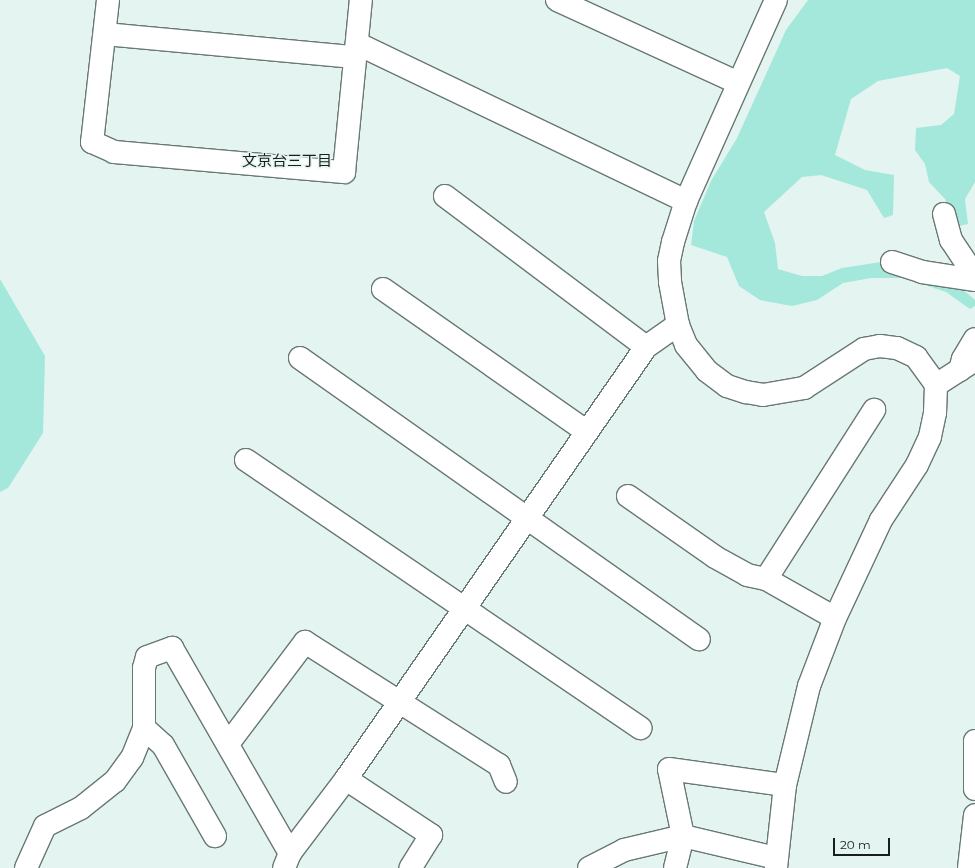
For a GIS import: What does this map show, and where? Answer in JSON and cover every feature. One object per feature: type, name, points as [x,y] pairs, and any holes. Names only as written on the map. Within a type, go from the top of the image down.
[{"type":"street","points":[[108,0],[92,142],[114,152],[344,172],[361,0]]},
{"type":"street","points":[[557,0],[738,84]]},
{"type":"street","points":[[597,866],[624,850],[683,836],[776,863],[785,785],[809,686],[835,618],[881,520],[917,465],[930,437],[936,413],[936,385],[916,357],[897,348],[880,346],[864,350],[804,388],[763,395],[746,392],[727,386],[696,361],[678,325],[669,261],[686,201],[776,0]]},
{"type":"street","points":[[105,34],[356,50],[686,201]]},
{"type":"street","points":[[445,196],[646,347]]},
{"type":"street","points":[[944,214],[951,240],[975,276]]},
{"type":"street","points":[[892,262],[922,272],[975,280]]},
{"type":"street","points":[[383,289],[587,432]]},
{"type":"street","points":[[26,868],[45,826],[81,808],[115,781],[132,758],[144,728],[144,668],[147,657],[172,648],[228,744],[287,861],[346,779],[646,347],[678,325]]},
{"type":"street","points":[[936,385],[968,365],[963,359],[975,340]]},
{"type":"street","points":[[300,358],[699,639]]},
{"type":"street","points":[[766,579],[874,410]]},
{"type":"street","points":[[246,460],[466,607],[641,728]]},
{"type":"street","points":[[628,496],[715,557],[747,575],[766,579],[835,618]]},
{"type":"street","points":[[228,744],[305,642],[499,765],[506,782]]},
{"type":"street","points":[[144,728],[163,745],[215,836]]},
{"type":"street","points":[[975,741],[975,789]]},
{"type":"street","points":[[675,868],[683,836],[670,769],[785,785]]},
{"type":"street","points":[[346,779],[431,835],[410,868]]},
{"type":"street","points":[[969,868],[975,815]]},
{"type":"green space","points":[[808,0],[975,0],[975,182],[965,199],[968,224],[959,226],[945,199],[929,182],[925,164],[915,150],[916,128],[941,125],[954,114],[960,76],[947,68],[878,81],[851,99],[835,155],[865,170],[894,175],[893,215],[884,218],[867,190],[821,175],[802,177],[764,212],[775,243],[778,269],[802,276],[822,276],[842,268],[881,262],[962,289],[975,300],[975,306],[970,309],[946,292],[904,278],[871,278],[843,283],[817,300],[792,306],[760,300],[739,286],[727,257],[691,245],[694,221],[711,181],[737,138],[786,30]]},
{"type":"green space","points":[[0,279],[45,356],[43,433],[8,488],[0,492]]},
{"type":"district","name":"文京台三丁目","points":[[287,161]]}]
